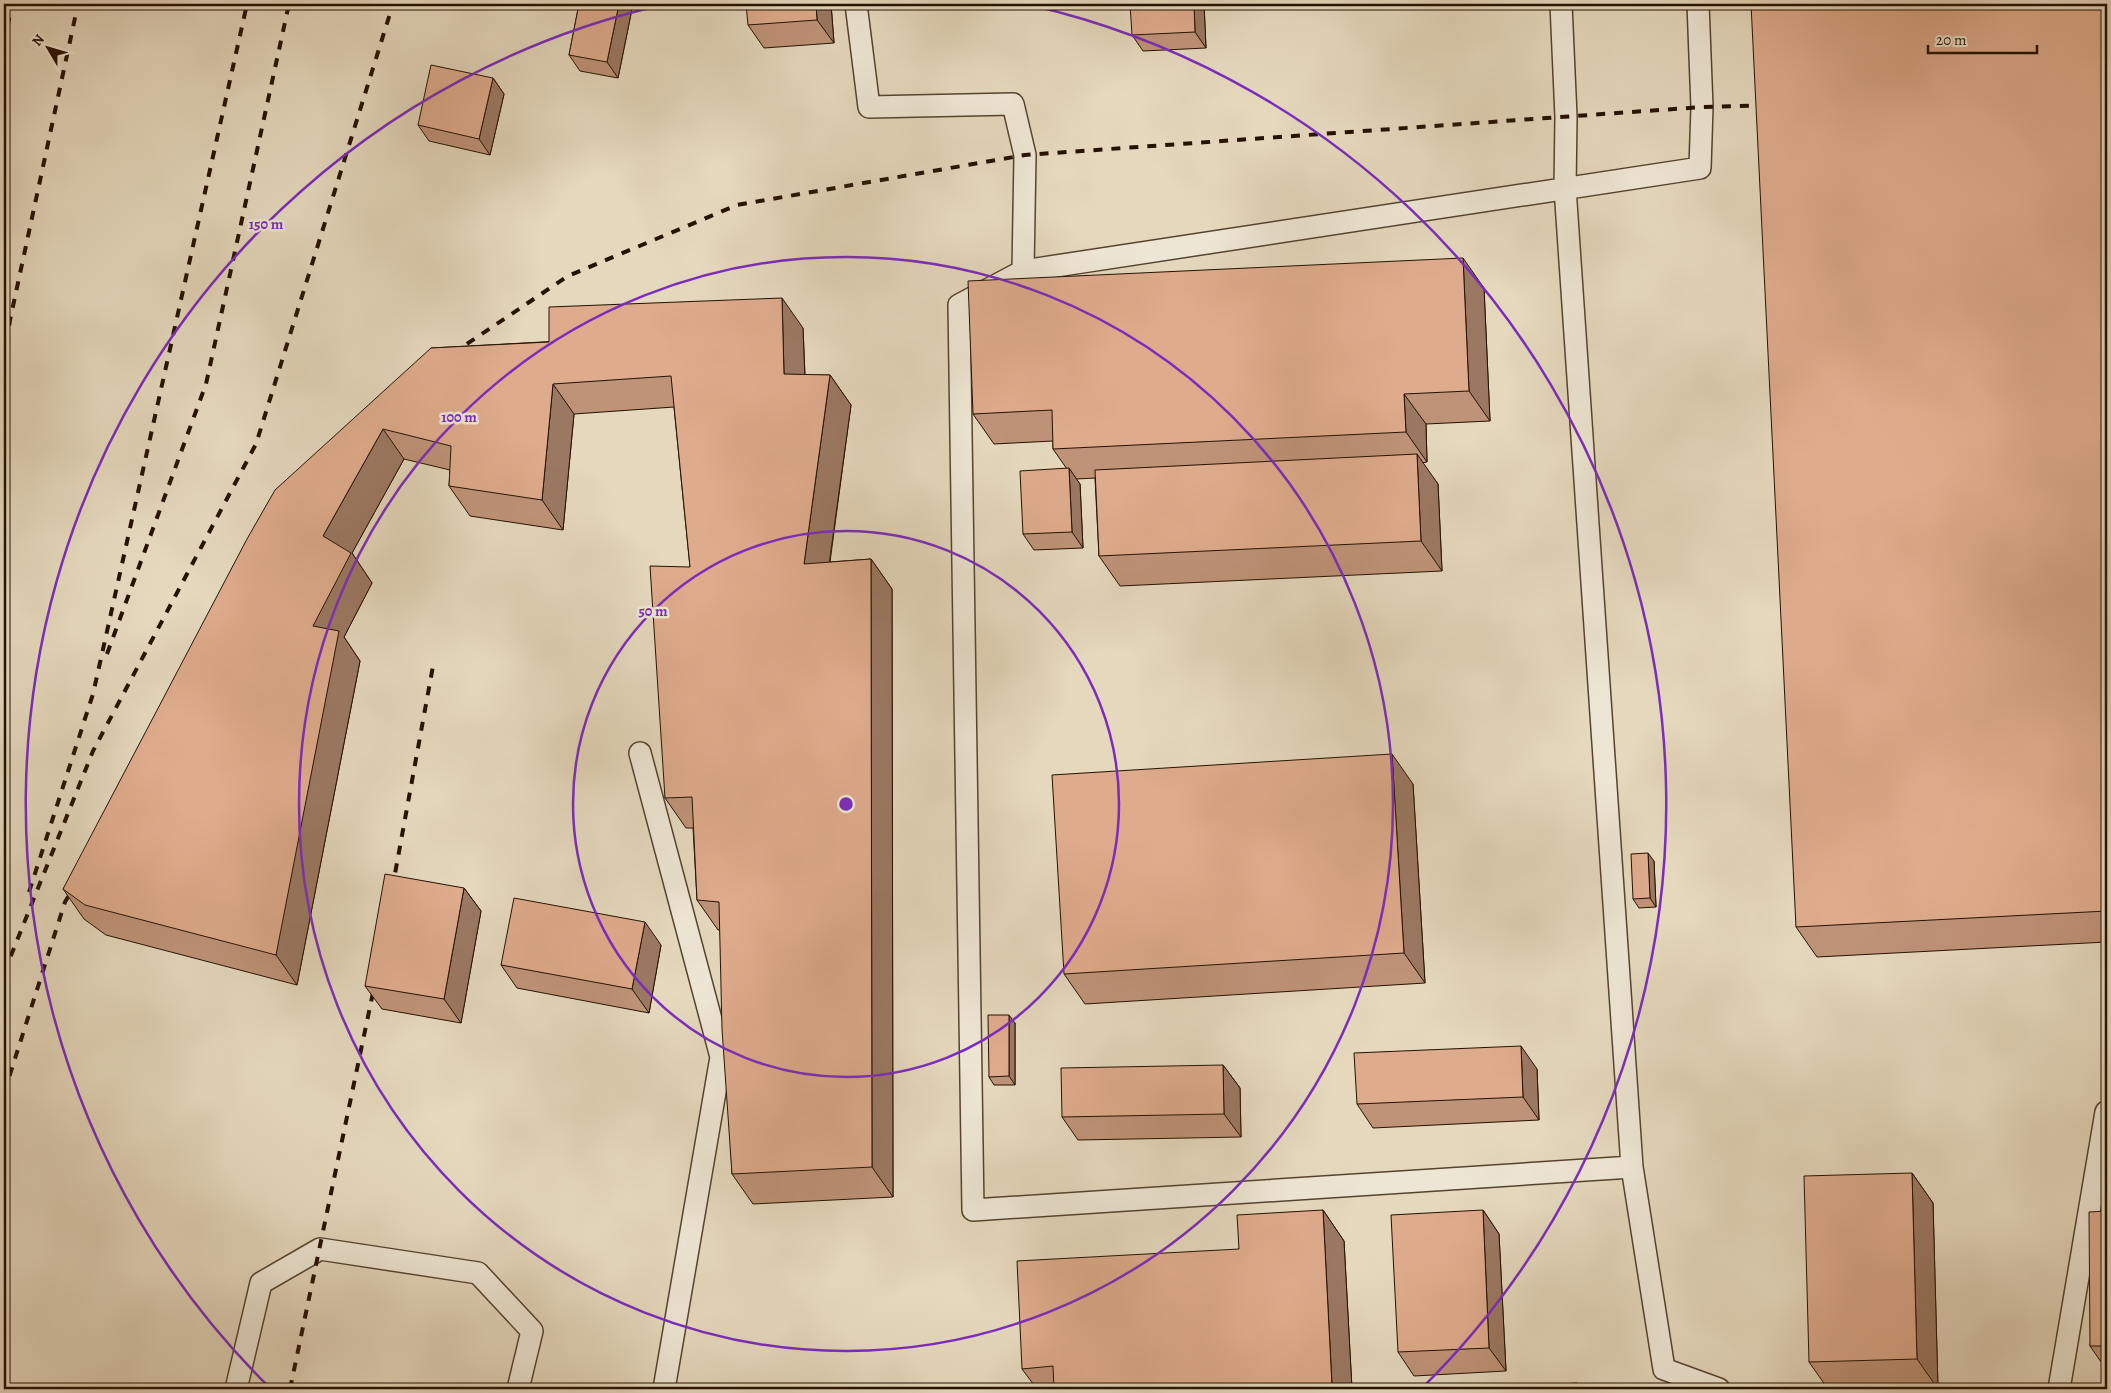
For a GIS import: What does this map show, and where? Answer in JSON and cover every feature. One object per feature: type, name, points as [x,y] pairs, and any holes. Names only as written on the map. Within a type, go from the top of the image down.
[{"type":"lane","points":[[856,4],[870,107],[1013,104],[1025,155],[1023,271]]},
{"type":"lane","points":[[1561,4],[1566,117],[1565,188],[1632,1167],[1664,1369],[1719,1389]]},
{"type":"lane","points":[[1632,1167],[973,1210],[959,305],[1023,271],[1700,168],[1702,107],[1698,4]]},
{"type":"lane","points":[[640,753],[721,1056],[664,1389]]},
{"type":"lane","points":[[2059,1389],[2106,1112]]},
{"type":"lane","points":[[236,1389],[261,1283],[320,1250],[478,1273],[532,1332],[518,1389]]},
{"type":"building","points":[[579,4],[619,4],[607,62],[569,55]]},
{"type":"building","points":[[746,4],[816,4],[817,20],[748,25]]},
{"type":"building","points":[[1130,4],[1194,4],[1195,32],[1132,35]]},
{"type":"building","points":[[1751,4],[2107,4],[2107,911],[1796,927]]},
{"type":"building","points":[[431,65],[493,78],[479,139],[418,125]]},
{"type":"building","points":[[1463,258],[1469,391],[1404,394],[1406,432],[1053,449],[1052,410],[973,414],[968,281]]},
{"type":"building","points":[[782,298],[784,374],[830,375],[804,564],[871,559],[872,1167],[732,1174],[722,1029],[719,902],[697,900],[692,797],[665,798],[650,566],[690,567],[671,376],[553,384],[542,500],[449,486],[451,446],[383,429],[323,536],[351,553],[313,626],[339,631],[276,955],[85,905],[63,889],[247,539],[275,490],[431,348],[549,342],[549,307]]},
{"type":"building","points":[[1417,454],[1421,541],[1099,556],[1095,470]]},
{"type":"building","points":[[1069,468],[1072,532],[1023,534],[1020,471]]},
{"type":"building","points":[[1392,754],[1404,953],[1064,974],[1052,775]]},
{"type":"building","points":[[1648,853],[1650,898],[1633,899],[1631,854]]},
{"type":"building","points":[[385,874],[464,888],[444,999],[365,986]]},
{"type":"building","points":[[514,898],[645,922],[632,989],[501,965]]},
{"type":"building","points":[[988,1015],[1009,1015],[1009,1076],[989,1077]]},
{"type":"building","points":[[1521,1046],[1523,1097],[1357,1104],[1354,1053]]},
{"type":"building","points":[[1223,1065],[1224,1114],[1062,1117],[1061,1068]]},
{"type":"building","points":[[1912,1173],[1917,1359],[1809,1362],[1804,1176]]},
{"type":"building","points":[[1323,1210],[1332,1386],[1281,1389],[1054,1389],[1053,1366],[1022,1369],[1017,1261],[1239,1249],[1237,1215]]},
{"type":"building","points":[[1483,1210],[1489,1348],[1398,1352],[1391,1215]]},
{"type":"building","points":[[2107,1211],[2107,1346],[2090,1346],[2089,1212]]},
{"type":"building","points":[[1577,1383],[1577,1389],[1530,1389],[1530,1386]]},
{"type":"railway","points":[[4,44],[12,4]]},
{"type":"railway","points":[[4,361],[10,320],[78,4]]},
{"type":"railway","points":[[29,892],[93,694],[247,4]]},
{"type":"railway","points":[[107,654],[206,384],[289,4]]},
{"type":"railway","points":[[4,973],[93,751],[256,444],[393,4]]},
{"type":"railway","points":[[452,354],[568,276],[737,205],[1025,155],[1702,107],[1771,105]]},
{"type":"railway","points":[[392,890],[433,666]]},
{"type":"railway","points":[[4,1093],[65,902],[75,885]]},
{"type":"railway","points":[[290,1389],[375,983]]}]
